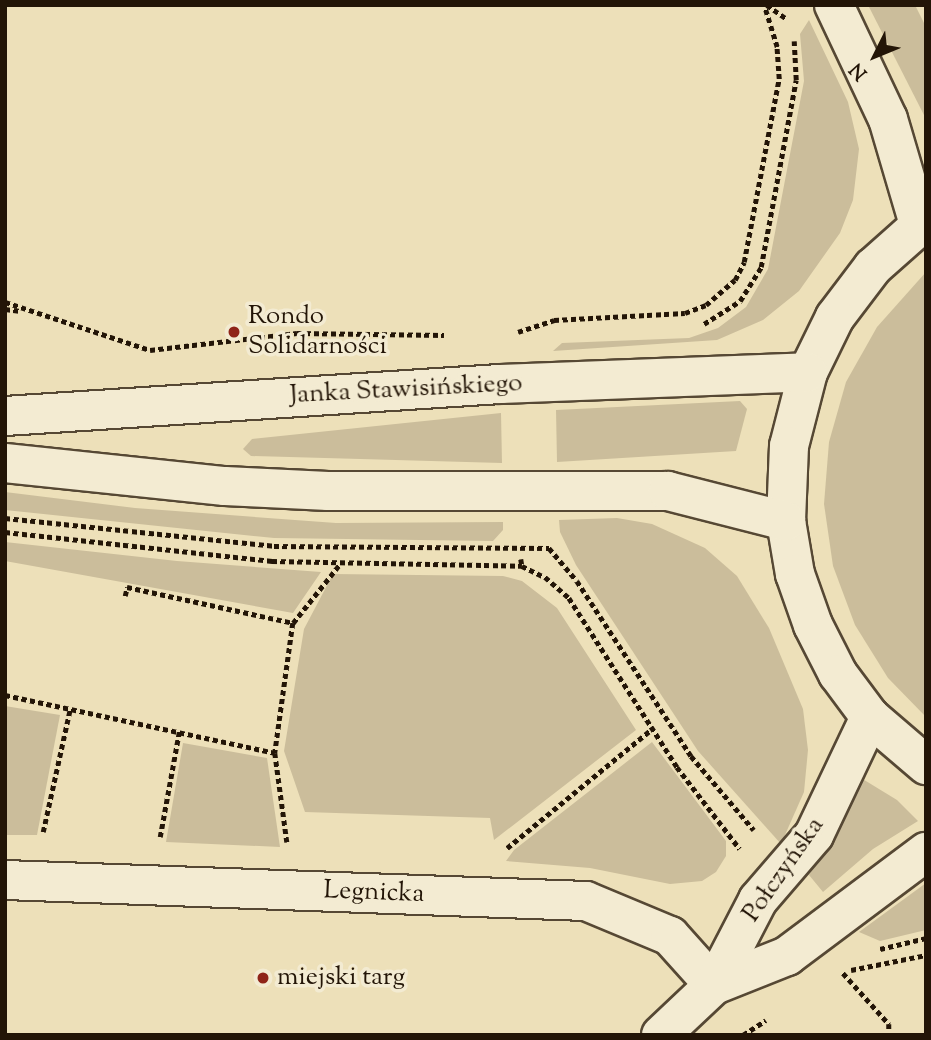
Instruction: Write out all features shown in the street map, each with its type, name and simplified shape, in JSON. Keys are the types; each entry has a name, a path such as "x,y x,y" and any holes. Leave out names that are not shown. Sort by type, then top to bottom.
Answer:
{"street":[{"path":"834,5 888,119 922,222 873,267 843,307 808,372 789,446 786,521 795,574 813,625 838,674 870,717 926,765"},
{"name":"Janka Stawisińskiego","path":"5,416 509,383 808,372"},
{"path":"5,463 225,486 328,491 668,491 786,521"},
{"name":"Połczyńska","path":"661,1035 715,985 758,900 814,835 870,717"},
{"name":"Połczyńska","path":"715,985 788,956 926,852"},
{"name":"Legnicka","path":"5,880 586,901 670,936 715,985"}],"path":[{"path":"765,5 794,22"},
{"path":"508,334 540,321 685,313 714,300 735,280 744,262 779,79 778,47 765,5"},
{"path":"696,327 732,308 761,267 796,80 792,32"},
{"path":"5,302 150,350 297,334 456,335"},
{"path":"5,309 29,312"},
{"path":"5,533 272,561 522,566 545,577 569,598 653,728 742,853"},
{"path":"506,549 549,548 556,554 691,756 758,835"},
{"path":"521,559 522,566"},
{"path":"287,847 275,752 293,623 340,563"},
{"path":"125,596 127,587 293,623"},
{"path":"5,695 275,752"},
{"path":"42,837 70,709"},
{"path":"503,851 653,728"},
{"path":"160,841 179,732"},
{"path":"889,1035 889,1024 842,971 926,955"}],"shaded area":[{"path":"868,5 915,5 926,27 926,119"},
{"path":"809,20 848,102 859,149 853,200 840,233 799,291 763,320 717,340 553,351 562,343 689,338 718,328 746,307 768,269 804,81 800,34"},
{"path":"926,272 926,717 888,678 855,625 833,566 824,504 829,442 846,382 877,327"},
{"path":"740,401 747,409 736,451 557,462 556,410"},
{"path":"501,413 502,463 251,456 243,449 252,439"},
{"path":"5,492 135,508 336,523 503,522 503,530 493,541 274,538 5,510"},
{"path":"617,518 652,524 705,548 737,576 769,628 803,709 808,750 804,792 781,844 698,751 576,565 560,532 559,520"},
{"path":"5,542 177,561 321,572 293,613 5,561"},
{"path":"333,574 503,576 522,581 557,608 636,730 494,840 490,818 305,812 284,751 304,629"},
{"path":"5,706 60,715 37,835 5,835"},
{"path":"652,742 726,841 726,856 716,872 702,881 670,884 590,868 506,861 514,850"},
{"path":"183,743 267,758 280,847 166,842"},
{"path":"861,778 897,800 918,821 873,849 823,892 809,875"},
{"path":"926,883 926,930 880,941 859,932"}],"place":[{"name":"Rondo Solidarności","path":"234,332"},
{"name":"miejski targ","path":"263,978"}]}
